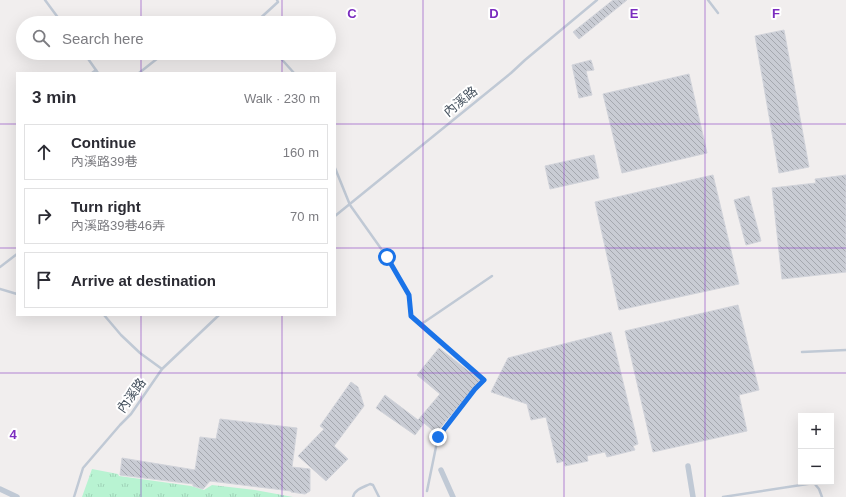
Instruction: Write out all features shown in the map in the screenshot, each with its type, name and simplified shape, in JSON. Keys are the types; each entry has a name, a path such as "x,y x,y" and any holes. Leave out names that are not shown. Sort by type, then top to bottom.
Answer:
{"street":[{"path":"688,466 693,497"},
{"path":"441,470 453,497"},
{"path":"0,489 18,497"}],"lane":[{"path":"45,0 57,16"},
{"path":"263,16 278,2 277,0"},
{"name":"內溪路","path":"336,215 597,0"},
{"path":"708,0 718,13"},
{"path":"89,60 96,70 93,72"},
{"path":"140,72 155,60"},
{"path":"282,60 293,72"},
{"path":"336,170 350,204 387,257 409,295 411,316 484,380 475,389 438,437 427,490"},
{"path":"0,267 16,255"},
{"path":"420,325 492,276"},
{"path":"0,289 16,294"},
{"path":"105,316 121,335 140,353 162,369"},
{"name":"內溪路","path":"74,497 84,468 131,414 162,369 218,316"},
{"path":"802,352 846,350"},
{"path":"722,497 814,483 819,489 822,497"},
{"path":"353,497 358,489 370,484 373,485 379,497"}],"green space":[{"path":"92,469 118,474 119,476 191,486 204,490 212,485 255,490 293,497 82,497"}],"building":[{"path":"613,0 627,0 579,39 573,32"},
{"path":"784,30 809,167 779,173 755,36"},
{"path":"591,60 594,70 586,71 592,95 579,98 572,65"},
{"path":"689,74 707,153 622,173 603,94"},
{"path":"594,155 599,178 550,189 545,166"},
{"path":"713,175 739,284 619,310 595,202"},
{"path":"846,175 846,272 782,279 772,188 816,183 815,179"},
{"path":"749,196 761,241 746,245 734,200"},
{"path":"738,305 759,390 739,395 747,431 653,452 625,331"},
{"path":"611,332 638,444 633,446 635,450 607,457 605,452 587,456 588,461 565,466 564,461 557,463 546,417 531,420 527,404 491,392 508,358"},
{"path":"439,348 480,380 436,433 424,423 415,435 376,408 385,395 418,420 440,394 417,375"},
{"path":"351,382 358,387 364,406 334,446 348,459 326,481 298,456 324,429 320,426"},
{"path":"220,419 297,428 292,467 310,469 310,491 305,494 210,481 203,489 193,486 193,484 120,475 122,458 195,470 200,437 216,439"}],"route":[{"path":"387,257 409,295 411,316 484,380 475,389 438,437"}]}
